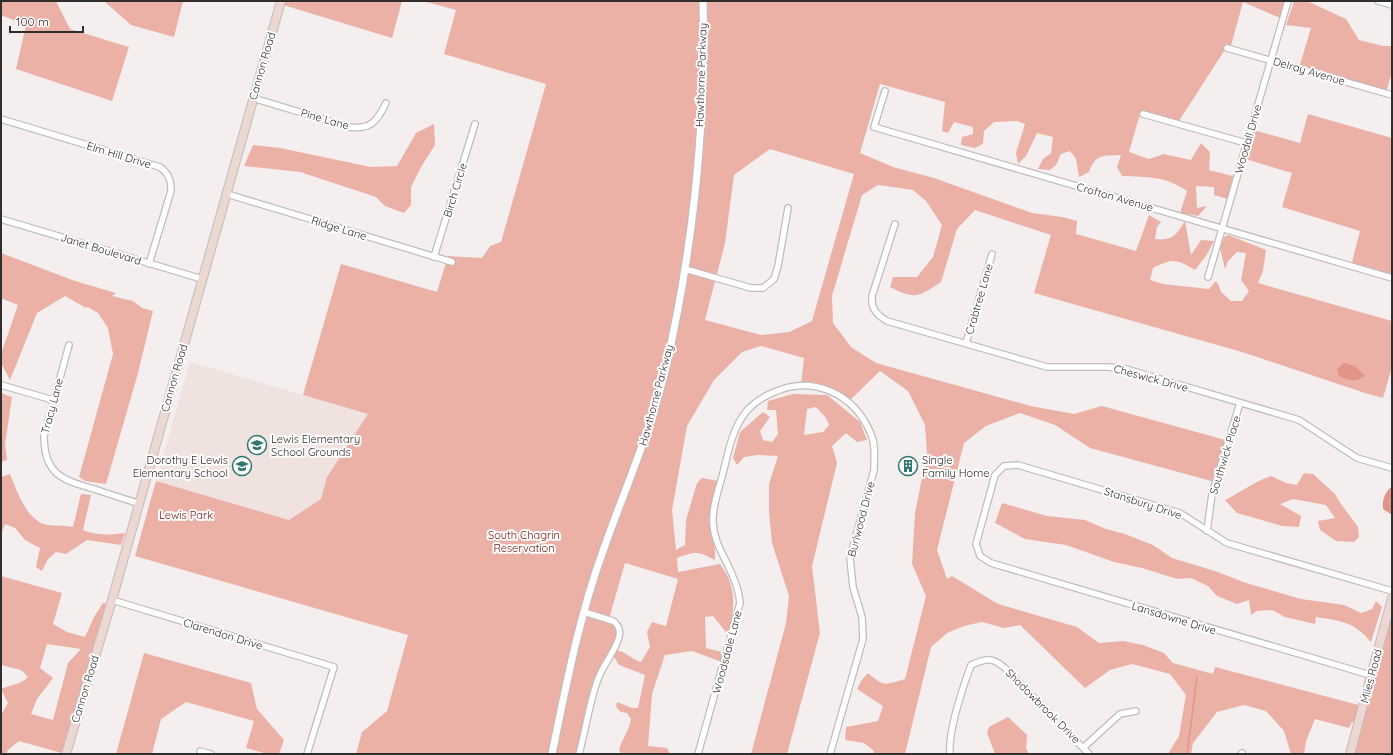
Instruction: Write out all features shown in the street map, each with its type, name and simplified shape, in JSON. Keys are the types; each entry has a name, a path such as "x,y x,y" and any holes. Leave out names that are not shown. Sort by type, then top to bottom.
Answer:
{"main road":[{"name":"Cannon Road","path":"66,754 112,600 138,503 281,1"},
{"name":"Miles Road","path":"1350,754 1370,675 1392,598"}],"street":[{"name":"Hawthorne Parkway","path":"552,754 565,686 584,612 602,552 641,451 665,372 685,269 700,137 703,1"},
{"name":"Woodall Drive","path":"1208,277 1288,1"},
{"path":"1378,1 1392,5"},
{"name":"Delray Avenue","path":"1227,48 1392,95"},
{"name":"Crofton Avenue","path":"886,91 874,127 1392,278"},
{"name":"Pine Lane","path":"253,98 349,127 362,129 372,124 381,114 386,104"},
{"path":"1143,114 1246,143"},
{"name":"Elm Hill Drive","path":"1,119 160,167 167,173 171,182 171,191 149,264"},
{"name":"Birch Circle","path":"434,257 475,124"},
{"name":"Ridge Lane","path":"227,194 452,262"},
{"path":"685,269 751,288 763,288 774,279 778,266 788,208"},
{"name":"Janet Boulevard","path":"1,219 202,279"},
{"name":"Cheswick Drive","path":"895,224 872,296 871,304 876,314 887,321 1047,367 1108,367 1126,370 1240,403 1298,420 1357,458 1392,468"},
{"name":"Crabtree Lane","path":"966,343 992,254"},
{"name":"Tracy Lane","path":"69,345 44,436 44,446 47,459 53,469 66,481 138,503"},
{"path":"1,385 53,400"},
{"name":"Burlwood Drive","path":"762,398 792,386 807,385 840,395 852,405 864,419 872,436 874,470 850,558 853,587 862,617 863,639 830,754"},
{"name":"Woodsdale Lane","path":"698,754 740,603 733,576 718,549 715,538 713,523 714,506 737,426 745,413 762,398"},
{"name":"Southwick Place","path":"1207,531 1212,494 1240,403"},
{"name":"Stansbury Drive","path":"980,556 976,544 995,475 1004,466 1018,465 1180,513 1227,543 1392,591"},
{"name":"Lansdowne Drive","path":"980,556 998,565 1370,675"},
{"name":"Clarendon Drive","path":"112,600 334,667 307,754"},
{"path":"579,754 595,688 605,664 619,638 620,632 616,623 613,621 584,612"},
{"name":"Shadowbrook Drive","path":"950,754 949,743 972,665 984,659 996,661 1084,747 1089,754"},
{"path":"1084,747 1120,714 1136,711"},
{"path":"200,751 211,754"}],"shaded area":[{"name":"Lewis Elementary School Grounds","path":"190,362 368,414 327,477 321,499 289,520 156,481"},
{"path":"1344,363 1355,366 1365,376 1352,380 1339,376 1337,369"},
{"path":"1392,486 1392,515 1383,509 1383,502 1384,496"}],"green space":[{"path":"1,1 56,1 70,29 129,47 112,101 16,69 26,25 1,15"},
{"path":"104,1 183,1 174,37 131,25"},
{"path":"281,1 402,1 392,38 280,4"},
{"path":"423,1 1284,1 1280,18 1243,2 1230,49 1226,48 1177,124 1140,114 1129,152 1149,159 1164,154 1191,160 1201,143 1210,152 1209,170 1233,176 1228,199 1214,195 1214,187 1196,186 1197,208 1207,206 1198,216 1180,213 1187,191 1179,186 1156,178 1122,176 1117,167 1121,155 1105,156 1097,159 1094,161 1089,172 1079,177 1076,159 1070,151 1061,154 1056,165 1050,170 1038,169 1043,159 1051,153 1053,137 1037,133 1026,156 1018,164 1016,153 1025,124 1017,121 994,122 984,131 983,144 975,148 961,145 962,137 973,134 973,127 954,122 948,133 942,131 945,102 880,84 860,153 893,167 934,178 1032,213 1062,217 1077,221 1076,234 1136,251 1149,215 1161,222 1157,227 1155,239 1170,238 1179,230 1185,221 1191,255 1201,240 1214,241 1206,256 1195,270 1174,261 1170,261 1153,268 1150,280 1163,284 1209,289 1216,281 1221,292 1231,301 1242,301 1249,291 1241,280 1246,253 1237,252 1228,261 1225,269 1220,248 1224,237 1228,235 1266,250 1263,271 1258,283 1392,321 1392,367 1383,398 1242,352 1034,293 1051,235 975,210 957,229 941,282 922,294 906,294 890,287 893,277 917,277 933,257 942,225 926,201 913,190 878,185 862,195 832,296 833,323 851,347 876,363 1031,406 1074,414 1102,406 1229,441 1215,482 1090,448 1055,425 1020,413 986,426 964,443 937,550 947,579 952,576 998,604 1077,627 1099,643 1123,641 1143,645 1164,653 1173,663 1213,674 1215,667 1362,706 1392,598 1392,754 1350,754 1358,723 1352,722 1349,728 1315,719 1306,741 1304,754 1291,754 1284,731 1266,711 1244,705 1217,712 1193,743 1191,754 1168,754 1179,736 1186,695 1170,674 1132,664 1110,670 1085,688 1020,625 1004,628 982,622 964,626 947,633 931,647 905,754 873,754 874,751 864,743 845,740 846,727 878,721 883,706 857,689 861,681 868,673 881,683 885,684 905,679 926,596 912,564 915,513 927,453 925,425 908,391 880,371 848,402 840,395 801,385 804,358 761,346 742,352 714,380 687,426 672,510 676,550 685,545 686,520 697,483 702,478 718,481 710,529 715,549 715,560 704,555 692,553 677,558 678,572 720,564 730,581 733,607 729,636 713,616 705,617 706,648 722,652 722,662 692,651 665,655 652,694 648,746 667,748 670,754 621,754 619,750 631,719 627,713 621,712 616,707 617,702 632,708 638,708 645,675 619,665 613,655 616,650 623,652 641,662 650,647 647,632 652,622 666,626 678,579 625,563 609,619 620,632 605,664 579,754 356,754 362,732 387,711 408,635 135,556 156,481 289,520 321,499 327,477 368,414 303,395 341,264 437,292 448,256 482,258 490,246 501,242 546,84 444,54 456,10","holes":["770,149 854,174 812,321 789,332 761,335 705,320 725,243 734,175"]},
{"path":"1294,1 1307,1 1346,19 1359,40 1383,46 1392,46 1392,72 1386,93 1299,68 1311,28 1286,25"},
{"path":"1308,114 1392,138 1392,278 1351,266 1360,231 1282,207 1292,173 1242,158 1250,129 1300,143"},
{"path":"434,124 435,145 421,167 411,187 411,205 404,213 385,206 376,197 300,172 244,166 253,145 280,148 371,167 397,166 416,133"},
{"path":"1,253 75,281 116,293 112,296 133,301 142,308 153,311 138,373 106,484 85,481 79,477 113,354 108,328 98,313 65,296 37,313 10,380 1,363 1,354 18,305 3,299 1,300"},
{"path":"1,393 12,397 5,445 7,460 1,462"},
{"path":"793,394 827,395 860,422 867,440 857,442 846,433 832,446 837,463 812,566 820,633 787,754 751,754 786,623 789,596 772,543 769,512 769,484 778,456 758,455 744,457 737,465 733,458 740,432 763,412 770,417 760,431 763,440 772,442 778,434 776,410 767,410 768,401","holes":["816,407 826,418 829,425 823,432 804,435 807,409"]},
{"path":"1304,473 1313,474 1335,494 1358,527 1359,537 1354,542 1336,541 1320,530 1318,521 1335,518 1326,505 1293,499 1280,504 1301,516 1299,527 1282,526 1237,513 1225,500 1271,476 1286,483 1297,485"},
{"path":"10,474 24,505 29,512 41,523 48,525 73,527 81,494 91,495 83,530 104,534 125,533 121,545 87,540 66,554 56,552 48,559 42,571 36,567 40,548 25,540 15,528 5,524 1,535 1,477"},
{"path":"1002,503 1047,516 1085,520 1106,529 1125,534 1153,545 1172,558 1218,572 1243,582 1301,599 1344,605 1361,613 1372,609 1376,601 1382,607 1371,642 1359,630 1340,621 1316,617 1315,624 1285,617 1272,610 1257,611 1251,615 1249,600 1237,604 1217,596 1208,586 1191,578 1177,579 1142,568 1114,562 1066,545 1025,539 995,523"},
{"path":"1,576 62,593 53,624 67,632 85,637 94,617 103,603 107,604 65,754 19,741 8,750 6,754 1,754 1,715 8,703 1,689 18,683 28,677 21,670 1,665","holes":["47,644 81,649 68,663 53,720 31,714 37,699 53,678 40,668"]},
{"path":"144,653 251,683 257,709 284,740 279,754 268,754 246,748 254,721 186,702 161,719 152,754 116,754"},
{"path":"1008,717 1027,735 1026,748 1029,754 995,754 987,733 989,727"}],"waterway":[{"path":"1187,754 1197,677"}],"place":[{"name":"Lewis Elementary School Grounds","path":"257,445"},
{"name":"Dorothy E Lewis Elementary School","path":"242,466"},
{"name":"Single Family Home","path":"908,466"}],"park label":[{"name":"Lewis Park","path":"186,515"},
{"name":"South Chagrin Reservation","path":"524,541"}]}
